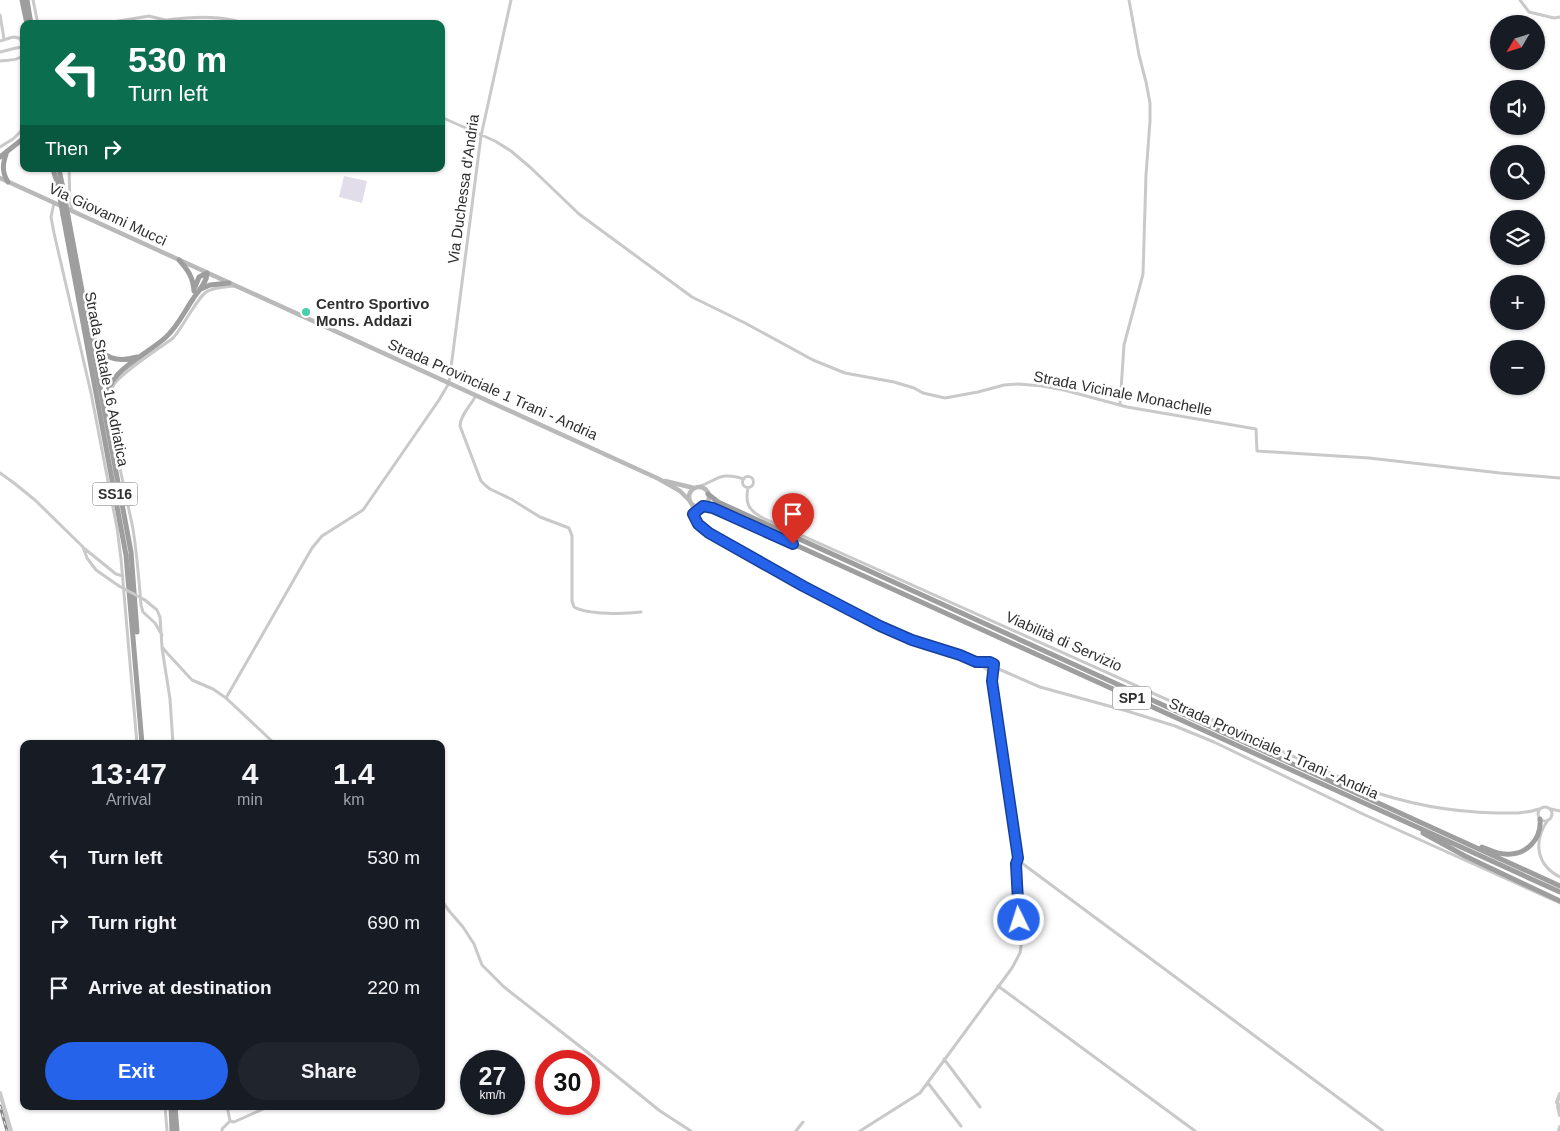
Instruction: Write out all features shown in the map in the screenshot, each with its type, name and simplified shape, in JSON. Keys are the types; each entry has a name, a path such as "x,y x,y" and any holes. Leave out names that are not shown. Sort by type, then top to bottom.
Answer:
{"highway":[{"path":"22,0 26,20"},
{"path":"27,0 31,20"},
{"path":"0,158 20,142"},
{"path":"0,152 9,150"},
{"path":"8,182 3,168 9,150"},
{"name":"Strada Statale 16 Adriatica","path":"55,172 68,214 131,552 143,740"},
{"name":"Strada Statale 16 Adriatica","path":"59,172 60,185"},
{"name":"Strada Statale 16 Adriatica","path":"68,214 126,555 143,740"},
{"path":"179,260 193,279 196,291 210,285 229,283"},
{"name":"SS16","path":"108,425 107,388 115,376 166,337 176,326 192,300 199,277 206,273"},
{"name":"SS16","path":"82,290 96,343 100,350 105,355 126,361 142,356"},
{"name":"Strada Provinciale 1 Trani - Andria","path":"708,494 718,502 1560,886"},
{"name":"Strada Provinciale 1 Trani - Andria","path":"702,506 723,512 1560,892"},
{"path":"1394,816 1465,856 1560,902"},
{"path":"1456,839 1495,852 1521,853 1533,844 1538,834 1540,819"},
{"path":"170,1110 172,1131"},
{"path":"175,1110 177,1131"}],"main road":[{"name":"Via Giovanni Mucci","path":"0,178 54,203 68,214 206,273"},
{"name":"Strada Provinciale 1 Trani - Andria","path":"206,273 659,479 680,492 691,503 702,506"},
{"name":"Strada Provinciale 1 Trani - Andria","path":"659,479 704,489 708,494"},
{"path":"691,503 689,495 696,487"},
{"path":"702,506 708,501 708,494"}],"street":[{"path":"33,0 37,20"},
{"name":"Via Duchessa d'Andria","path":"449,383 481,136 511,0"},
{"path":"1120,405 1124,345 1143,274 1146,175 1150,121 1150,104 1129,0"},
{"path":"1520,0 1529,12 1554,18 1560,17"},
{"path":"0,15 2,40 13,37 20,39"},
{"path":"125,20 149,16 165,20 211,18 224,20"},
{"path":"0,52 16,48 20,49"},
{"path":"0,62 20,58"},
{"name":"Strada Vicinale Monachelle","path":"445,119 495,141 511,151 579,214 692,296 813,360 845,373 894,382 914,388 928,395 945,398 1004,385 1018,384 1064,390 1120,405 1256,429 1257,451 1369,458 1560,478"},
{"path":"0,147 20,132"},
{"path":"68,214 70,202 69,172"},
{"path":"54,203 51,217 54,233 91,393 117,528 123,576 137,740"},
{"path":"162,635 155,623 143,612 141,605 133,531 111,417 110,395 112,387 119,377 179,332 201,295 209,290 235,286"},
{"path":"226,698 312,548 322,536 363,510 449,383"},
{"path":"476,396 461,419 460,426 481,480 490,489 511,499 540,517 569,528 572,536 572,601 574,607 581,610 622,614 641,612"},
{"path":"0,473 35,500 83,547 116,574 123,576"},
{"path":"696,487 724,475 744,479 748,477 752,480 752,485 748,488 743,485 744,479"},
{"name":"Viabilità di Servizio","path":"748,488 746,498 751,510 763,518 1366,789 1404,800 1464,811 1527,813 1539,810"},
{"path":"691,503 693,514 698,524 709,533 803,586 880,626 912,640 960,655 976,662 987,670"},
{"path":"693,514 702,506"},
{"path":"83,547 86,558 96,570 118,586 145,600 157,610 160,617 162,647 170,699 173,740"},
{"path":"162,647 192,680 213,689 226,698 270,740"},
{"path":"976,662 992,662 994,668 992,681"},
{"path":"988,662 986,664 992,681 1018,858 1022,864 1383,1131"},
{"path":"987,670 994,668 1040,687 1175,726 1214,742 1380,822 1560,902"},
{"path":"1548,820 1540,819 1539,810 1545,806 1560,812"},
{"path":"1551,809 1552,816"},
{"path":"1560,812 1552,816 1544,826 1539,852 1540,860 1545,867 1560,877"},
{"path":"860,1131 920,1093 1012,968 1020,953 1021,946 1016,864 1018,858"},
{"path":"445,905 463,927 474,944 482,965 492,976 660,1111 690,1131"},
{"path":"998,986 1195,1131"},
{"path":"944,1059 980,1107"},
{"path":"928,1083 961,1126"},
{"path":"0,1093 11,1131"},
{"path":"1560,1094 1557,1099 1560,1115"},
{"path":"165,1110 167,1131"},
{"path":"222,1131 230,1121 229,1110"},
{"path":"230,1121 234,1122 261,1110"},
{"path":"796,1131 803,1122"},
{"path":"1559,1131 1560,1127"}],"shaded area":[{"path":"344,176 367,181 362,203 339,197"}],"railway":[{"path":"0,1106 7,1131"}],"place":[{"name":"Centro Sportivo Mons. Addazi","path":"306,312"}],"route":[{"path":"793,544 713,508 703,506 693,514 698,524 709,533 803,586 880,626 912,640 976,662 991,662 994,664 992,681 1018,858 1016,864 1019,920"}]}
